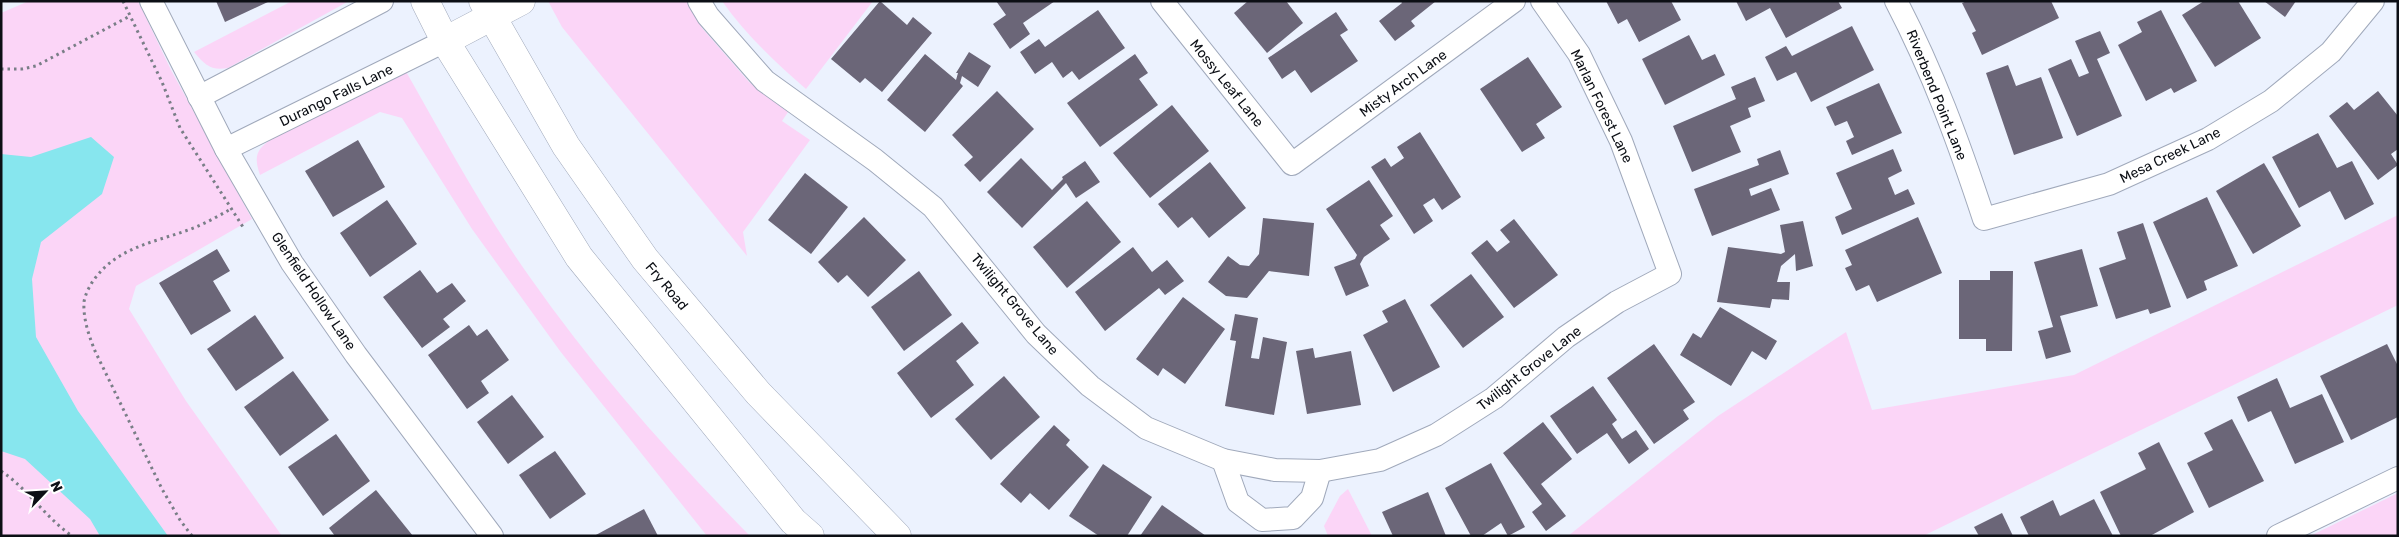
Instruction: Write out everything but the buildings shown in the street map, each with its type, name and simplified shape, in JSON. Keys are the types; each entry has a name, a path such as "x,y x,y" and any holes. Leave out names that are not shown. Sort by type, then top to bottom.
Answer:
{"main road":[{"path":"425,1 445,40 578,257 793,521 810,536"},
{"path":"445,40 487,9 520,1"},
{"name":"Fry Road","path":"487,9 566,146 645,259 758,394 897,536"}],"street":[{"name":"Glenfield Hollow Lane","path":"151,1 226,149 292,263 362,363 492,536"},
{"path":"199,97 382,1"},
{"name":"Twilight Grove Lane","path":"699,1 708,16 765,81 876,160 932,207 1036,334 1090,386 1146,428 1223,460 1275,470 1320,471 1380,460 1436,434 1494,398 1566,338 1617,302 1670,274"},
{"name":"Mossy Leaf Lane","path":"1162,1 1292,164"},
{"name":"Misty Arch Lane","path":"1292,164 1514,1"},
{"name":"Marlan Forest Lane","path":"1542,1 1579,54 1622,141 1670,274"},
{"name":"Riverbend Point Lane","path":"1896,1 1918,44 1953,125 1984,219"},
{"name":"Mesa Creek Lane","path":"1984,219 2110,184 2208,139 2270,101 2331,52 2373,1"},
{"name":"Durango Falls Lane","path":"226,149 445,40"},
{"path":"1223,460 1238,502 1262,520 1293,518 1312,498 1320,471"},
{"path":"2278,536 2398,478"}],"path":[{"path":"1,69 22,69 36,66 130,16"},
{"path":"192,536 180,520 162,489 95,351 89,336 84,301 89,287 102,270 116,258 135,247 196,227 230,209"},
{"path":"1,470 14,479 61,528 72,536"}],"shaded area":[{"path":"29,1 138,1 171,70 252,219 136,286 129,309 186,401 282,536 1,536 1,13"},
{"path":"292,1 349,1 228,68 213,68 194,52"},
{"path":"548,1 687,1 702,28 749,82 788,112 782,121 810,140 743,232 747,256 562,27"},
{"path":"722,1 873,1 806,89 761,48"},
{"path":"404,68 495,226 554,311 634,411 750,536 707,536 560,351 472,229 402,118 380,112 260,175 257,157 260,149 268,141"},
{"path":"2398,215 2398,305 1923,536 1568,536 1718,416 1846,332 1872,410 2074,375"},
{"path":"1348,489 1372,536 1328,536 1324,526 1340,496"},
{"path":"2398,493 2398,536 2310,536"}],"water":[{"path":"91,137 114,157 102,194 41,242 32,279 36,337 78,411 168,536 100,536 90,519 25,459 1,451 1,154 31,157"}]}
